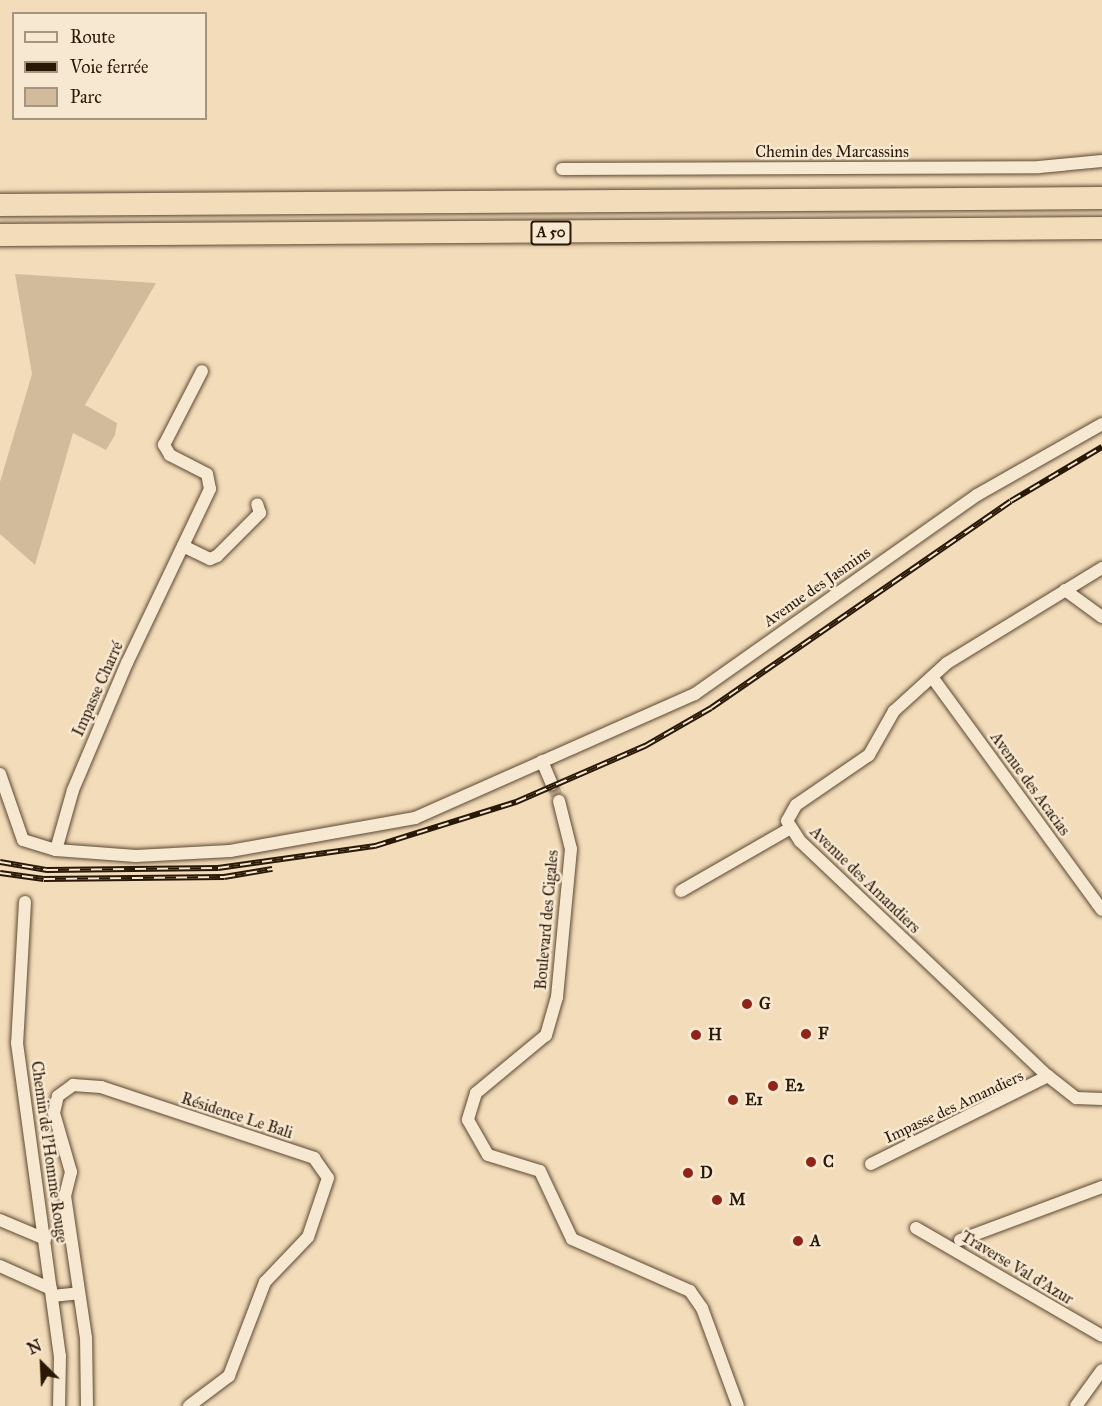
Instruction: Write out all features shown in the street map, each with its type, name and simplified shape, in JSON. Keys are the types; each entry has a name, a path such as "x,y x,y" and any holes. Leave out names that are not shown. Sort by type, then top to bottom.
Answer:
{"highway":[{"name":"A 50","path":"0,205 1102,198"},
{"name":"A 50","path":"0,235 1102,228"}],"street":[{"name":"Chemin des Marcassins","path":"562,169 1039,167 1102,161"},
{"name":"Impasse Charré","path":"56,850 82,769 211,482 164,445 202,371"},
{"name":"Avenue des Jasmins","path":"542,761 694,694 977,495 1102,424"},
{"path":"183,546 210,559 217,556 260,513 257,504"},
{"name":"Avenue des Amandiers","path":"1102,568 932,677 894,711 869,755 789,810 789,829 1048,1076 1076,1098 1102,1099"},
{"path":"1065,590 1102,617"},
{"name":"Avenue des Acacias","path":"932,677 1102,910"},
{"path":"0,774 23,840 56,850 136,856 230,851 370,830 415,818 542,761 552,784"},
{"name":"Boulevard des Cigales","path":"559,801 571,849 557,997 546,1035 476,1093 468,1120 488,1155 540,1171 573,1239 690,1291 702,1308 738,1406"},
{"path":"681,891 789,829"},
{"name":"Chemin de l'Homme Rouge","path":"25,902 17,1043 45,1239 59,1406"},
{"name":"Impasse des Amandiers","path":"871,1164 1048,1076"},
{"name":"Résidence Le Bali","path":"87,1406 87,1338 65,1196 71,1172 54,1113 66,1087 101,1087 314,1158 328,1178 327,1189 308,1237 265,1282 229,1376 189,1406"},
{"path":"960,1240 1102,1186"},
{"path":"0,1220 45,1239"},
{"name":"Traverse Val d'Azur","path":"916,1227 1026,1297 1102,1336"},
{"path":"0,1266 51,1293 79,1293"},
{"path":"1076,1406 1102,1370"}],"green space":[{"path":"15,274 156,283 85,405 117,423 115,435 106,450 73,433 35,565 0,534 0,482 32,374"}],"tunnel":[{"path":"552,784 559,801"}],"railway":[{"path":"0,862 47,870 218,868 375,846 516,802 645,746 711,708 1011,501 1102,447"},
{"path":"0,873 44,879 224,877 272,869"}],"place":[{"name":"G","path":"747,1004"},
{"name":"F","path":"806,1034"},
{"name":"H","path":"696,1035"},
{"name":"E2","path":"773,1086"},
{"name":"E1","path":"733,1100"},
{"name":"C","path":"811,1162"},
{"name":"D","path":"688,1173"},
{"name":"M","path":"717,1200"},
{"name":"A","path":"798,1241"}]}
